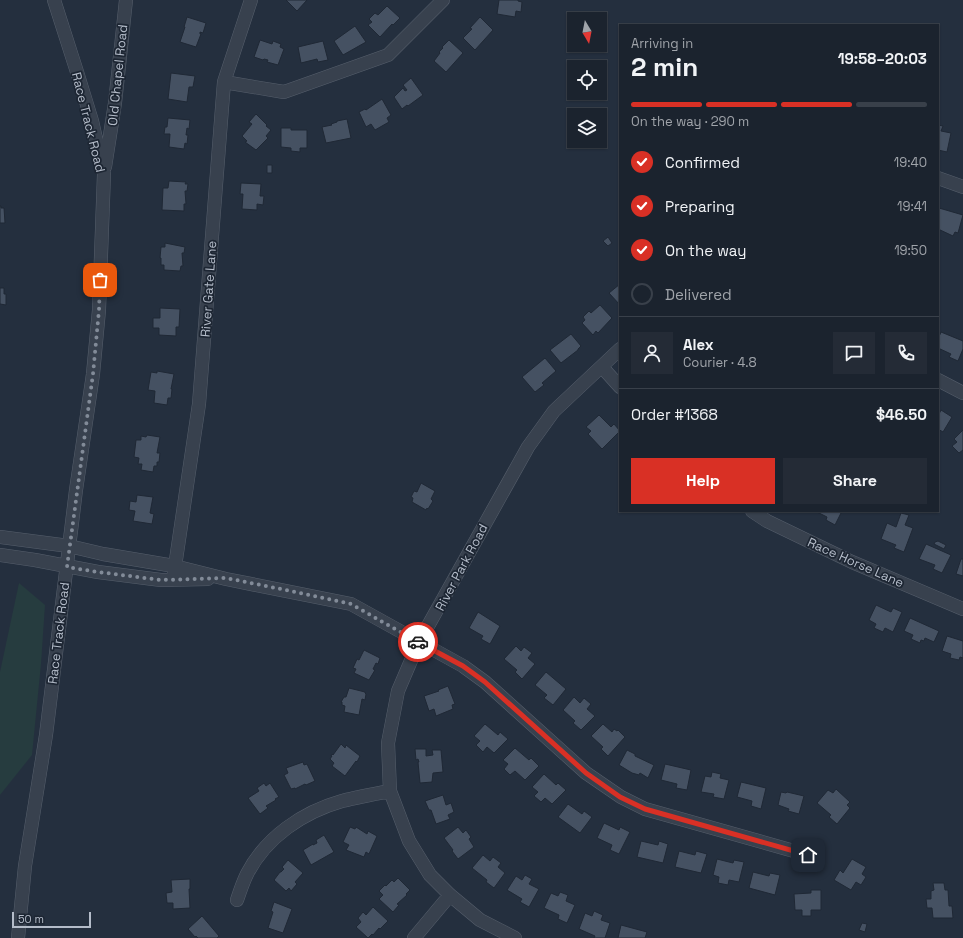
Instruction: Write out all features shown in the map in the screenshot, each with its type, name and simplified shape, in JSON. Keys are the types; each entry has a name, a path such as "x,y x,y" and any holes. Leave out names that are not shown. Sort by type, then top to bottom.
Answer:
{"street":[{"name":"Old Chapel Road","path":"104,174 112,122 126,0"},
{"name":"River Gate Lane","path":"173,580 199,404 224,82 251,0"},
{"path":"224,82 284,92 388,55 443,0"},
{"name":"Race Track Road","path":"18,938 25,866 46,735 69,546 93,374 99,310 104,174 92,121 56,1"},
{"path":"939,178 963,188"},
{"name":"River Park Road","path":"515,938 480,920 450,895 430,875 409,841 390,791 388,743 398,691 419,642 528,447 554,411 619,350"},
{"path":"602,367 619,386"},
{"path":"939,381 963,393"},
{"name":"Race Horse Lane","path":"754,512 767,521 852,562 963,609"},
{"path":"0,537 69,546 103,554 174,566 351,604 463,666 485,682 586,773 620,797 645,809 808,855"},
{"path":"0,555 35,560 67,567 161,580 226,578"},
{"path":"237,900 247,874 262,852 280,833 308,814 342,801 390,791"},
{"path":"414,938 450,895"}],"green space":[{"path":"19,583 45,605 41,664 32,755 0,795 0,672"}],"building":[{"path":"286,0 307,0 297,11"},
{"path":"499,0 518,0 522,2 521,12 516,11 515,17 497,14"},
{"path":"387,6 400,18 380,37 368,25 372,22 369,19 375,13 378,15"},
{"path":"187,17 206,23 203,33 200,32 201,34 196,47 180,42"},
{"path":"480,17 493,30 475,50 463,38 472,29 470,28"},
{"path":"355,26 366,42 343,55 334,41"},
{"path":"260,40 272,44 273,41 281,44 280,47 284,49 278,65 267,62 268,60 254,57"},
{"path":"449,40 463,53 446,72 434,61 443,48 442,47"},
{"path":"323,41 328,60 318,62 317,59 301,63 298,47"},
{"path":"171,73 195,76 193,87 189,87 187,102 168,99"},
{"path":"411,78 423,95 402,109 394,97 403,88 405,91 407,90 403,85"},
{"path":"382,99 391,115 387,118 389,122 375,130 371,124 366,127 359,112 365,109 366,110"},
{"path":"256,114 271,130 266,136 268,138 256,150 245,142 247,141 242,136 252,124 249,122"},
{"path":"168,118 190,120 189,129 187,128 186,135 188,135 187,144 185,143 184,149 169,147 170,134 164,134 165,127 167,127"},
{"path":"347,119 351,138 326,143 322,127"},
{"path":"939,125 943,126 941,131 951,133 947,152 939,150"},
{"path":"281,128 291,128 291,130 307,130 307,148 300,148 300,152 291,151 291,148 281,147"},
{"path":"267,165 272,165 272,173 267,173"},
{"path":"169,181 186,182 185,184 188,184 187,191 185,191 186,204 184,204 184,211 162,210 163,188 168,188"},
{"path":"241,183 261,184 260,196 264,196 263,205 257,204 257,210 242,209 243,194 240,194"},
{"path":"0,206 1,208 4,208 5,223 0,223"},
{"path":"939,208 963,215 958,233 955,232 953,236 939,229"},
{"path":"608,237 612,243 608,246 603,241"},
{"path":"165,243 185,247 184,253 182,253 183,266 181,266 180,271 164,270 164,265 161,265 161,247 165,247"},
{"path":"619,285 619,304 609,293"},
{"path":"0,288 4,288 4,294 6,294 6,305 0,304"},
{"path":"600,305 612,318 598,333 596,331 593,335 582,323 585,320 583,317 589,311 591,313"},
{"path":"160,308 180,309 179,327 176,327 176,336 159,335 159,328 153,328 153,318 160,318"},
{"path":"941,332 963,341 963,349 958,361 949,357 951,354 939,348 939,337"},
{"path":"571,334 581,346 561,363 550,350"},
{"path":"545,358 556,371 542,383 544,385 535,392 522,377"},
{"path":"157,371 174,374 171,398 168,398 167,405 154,403 155,391 148,390 151,372 157,373"},
{"path":"941,410 952,417 943,432 939,430 939,414"},
{"path":"599,415 611,427 614,424 619,432 602,449 588,434 591,431 586,427"},
{"path":"963,430 963,450 959,453 952,446 957,442 954,439"},
{"path":"147,435 160,437 157,453 160,453 159,462 157,462 157,466 154,466 153,472 141,470 142,464 138,464 139,458 134,457 136,440 141,440 141,436 146,437"},
{"path":"421,483 435,491 431,499 433,501 426,510 412,502 413,498 411,497 414,491 417,492"},
{"path":"137,495 153,497 150,513 154,514 152,524 133,521 135,511 129,510 130,501 136,502"},
{"path":"817,512 842,512 835,525 826,520 827,517"},
{"path":"901,513 909,515 905,525 913,528 904,552 894,548 896,545 881,539 887,523 896,527"},
{"path":"938,541 946,545 944,549 934,544"},
{"path":"926,544 951,555 942,573 933,569 935,565 919,559"},
{"path":"961,559 963,559 963,576 956,574"},
{"path":"876,605 891,612 893,608 902,612 893,632 885,628 883,632 874,628 876,624 869,620"},
{"path":"478,612 500,626 490,644 481,639 483,636 469,628"},
{"path":"910,618 939,631 934,642 925,638 924,641 921,640 920,643 911,639 913,635 904,631"},
{"path":"947,636 963,641 963,658 960,657 959,660 950,658 951,654 942,651"},
{"path":"516,646 521,651 524,647 532,653 528,658 535,664 522,679 515,672 517,670 504,659"},
{"path":"364,650 380,658 378,664 376,663 373,669 375,670 369,680 354,673 356,669 353,668 357,659 359,660"},
{"path":"546,672 566,689 553,705 544,698 547,695 535,685"},
{"path":"448,686 455,704 452,705 453,709 436,716 434,709 429,711 424,696"},
{"path":"349,688 365,692 366,694 365,700 362,699 359,715 344,712 345,706 342,705 341,702 344,697 346,697"},
{"path":"574,697 580,703 584,698 591,704 587,709 595,716 581,730 573,723 575,721 563,710"},
{"path":"485,724 498,735 500,732 508,739 494,753 487,747 483,752 476,745 480,741 474,736"},
{"path":"603,724 612,732 614,729 617,731 618,730 625,737 608,756 601,749 603,747 591,736"},
{"path":"341,744 345,748 346,745 360,756 345,776 332,766 334,763 330,759 332,754 333,755"},
{"path":"515,748 529,760 531,758 539,766 525,780 515,771 510,775 504,769 508,764 503,760"},
{"path":"415,749 426,749 426,756 433,755 432,750 441,750 443,772 433,773 432,782 420,783 419,762 418,759 416,760"},
{"path":"627,750 635,754 635,756 654,765 648,778 640,773 639,775 632,773 619,765"},
{"path":"303,762 304,765 307,764 315,781 295,789 291,789 284,775 288,773 286,768"},
{"path":"665,764 691,770 687,790 676,788 677,784 661,780"},
{"path":"712,772 721,774 720,778 729,780 724,799 713,797 714,794 701,792 705,776 711,777"},
{"path":"544,774 556,785 558,783 566,790 552,804 545,798 541,802 534,796 538,792 532,787"},
{"path":"741,782 766,788 761,809 751,806 752,801 737,797"},
{"path":"264,783 266,786 270,783 279,797 266,806 268,808 260,814 248,798 259,791 257,788"},
{"path":"836,789 850,802 847,805 850,808 837,824 829,817 831,815 817,803 828,790 833,793"},
{"path":"781,792 804,796 799,814 788,811 789,809 778,805"},
{"path":"443,795 446,805 451,803 454,812 448,815 450,819 436,824 431,810 429,810 425,801"},
{"path":"568,804 582,814 584,811 592,817 580,833 558,817"},
{"path":"604,823 619,830 620,827 630,832 619,854 610,850 612,845 597,838"},
{"path":"350,827 355,829 356,827 367,834 368,831 377,836 369,854 366,852 364,857 346,850 349,845 343,842"},
{"path":"458,827 463,833 466,830 471,837 469,839 474,847 458,859 444,838"},
{"path":"324,835 334,852 311,865 303,850 317,843 316,840"},
{"path":"641,841 658,845 659,841 668,844 663,863 637,857"},
{"path":"679,851 695,855 696,851 707,854 701,873 675,867"},
{"path":"483,855 490,861 493,857 501,863 498,867 505,873 494,888 486,882 487,880 472,868"},
{"path":"717,859 733,863 734,860 744,862 739,882 729,880 728,885 718,883 719,877 713,875"},
{"path":"852,859 866,867 862,874 866,877 861,885 856,882 851,890 834,880 840,870 843,873"},
{"path":"288,860 303,873 295,882 297,884 291,891 289,888 286,891 274,880 284,869 282,867"},
{"path":"753,872 769,876 770,873 780,875 775,895 749,888"},
{"path":"525,875 532,879 529,884 539,889 529,907 520,902 522,899 507,890 516,876 522,880"},
{"path":"398,878 410,890 406,894 407,895 397,904 399,905 393,912 379,899 383,895 379,891 392,880 394,882"},
{"path":"190,879 190,908 173,909 173,903 167,903 166,893 172,892 171,880"},
{"path":"933,883 944,883 945,890 948,890 949,906 952,906 953,918 933,918 932,908 927,908 926,899 931,899 931,891 934,890"},
{"path":"811,890 821,890 821,910 811,910 811,916 802,916 802,910 795,910 794,894 811,893"},
{"path":"560,892 568,895 566,901 575,905 567,923 558,919 559,915 544,908 551,893 558,896"},
{"path":"274,902 292,909 283,933 268,928 273,912 271,911"},
{"path":"373,907 388,921 368,938 356,927 361,922 358,918 363,912 366,915"},
{"path":"594,911 603,915 601,920 610,923 605,938 594,938 595,936 579,929 585,913 592,916"},
{"path":"202,916 219,936 217,938 198,938 196,936 195,937 188,929"},
{"path":"862,923 867,924 865,932 859,930"},
{"path":"621,925 647,932 645,938 618,938"}],"way so far":[{"path":"100,280 99,310 93,374 76,490 67,567 161,580 226,578 281,589 351,604 418,642"}],"route":[{"path":"418,642 463,666 485,682 586,773 620,797 645,809 808,855"}]}
